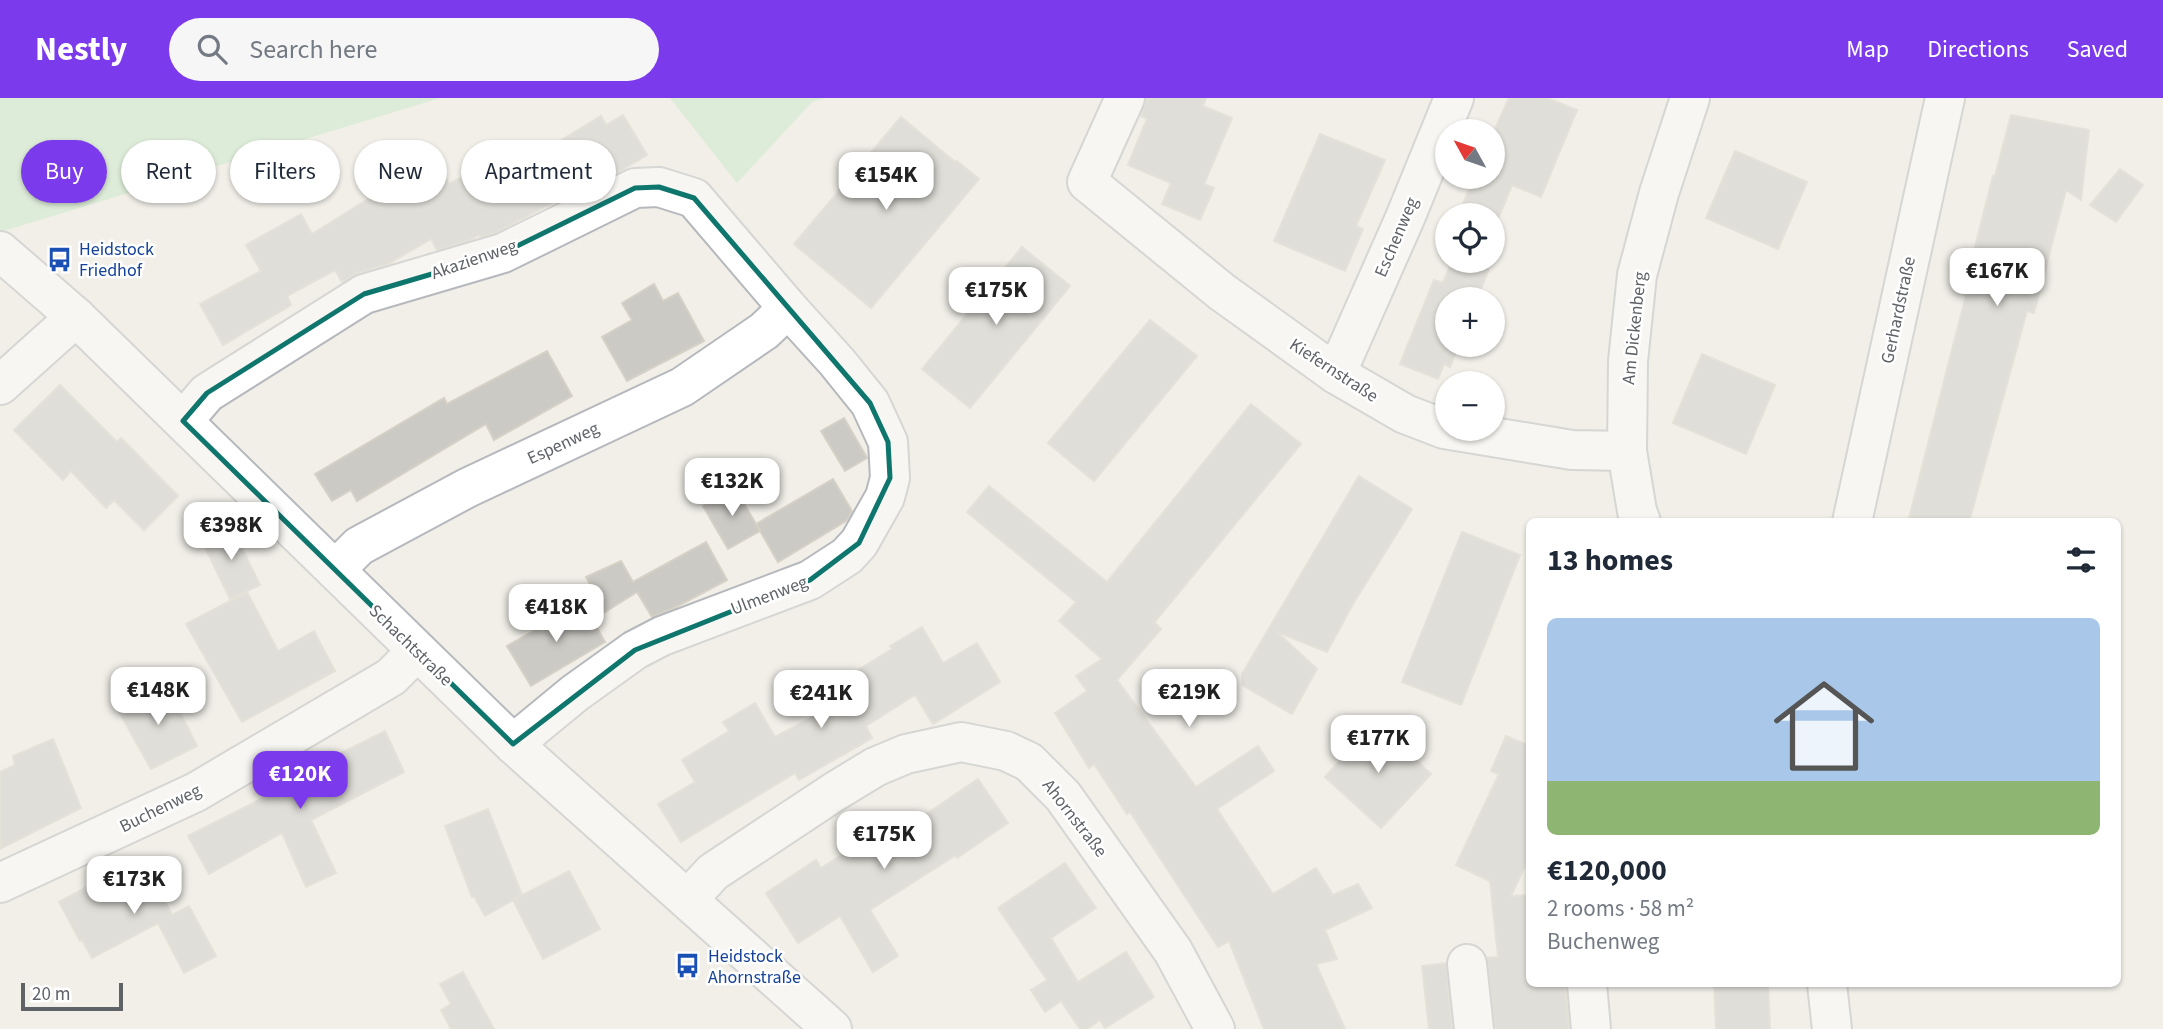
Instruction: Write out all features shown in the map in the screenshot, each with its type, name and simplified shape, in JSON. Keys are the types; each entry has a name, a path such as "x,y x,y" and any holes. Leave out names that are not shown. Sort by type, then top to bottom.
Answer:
{"street":[{"name":"Kiefernstraße","path":"1125,98 1087,182 1222,292 1336,374 1405,414 1444,429 1572,450 1627,452"},
{"name":"Eschenweg","path":"1336,374 1405,218 1454,98"},
{"name":"Am Dickenberg","path":"1640,518 1627,452 1628,361 1637,275 1659,192 1690,98"},
{"name":"Gerhardstraße","path":"1853,518 1945,98"},
{"name":"Akazienweg","path":"183,422 207,393 364,294 503,253 635,188 659,187 694,198 788,308"},
{"name":"Schachtstraße","path":"4,259 76,317 513,744 688,899 813,1023"},
{"name":"Espenweg","path":"335,570 359,546 467,488 682,387 764,331 788,308"},
{"name":"Ulmenweg","path":"513,744 575,693 635,650 662,636 810,580 847,556 859,543 885,497 890,478 888,442 870,403 788,308"},
{"path":"6,374 76,317"},
{"name":"Buchenweg","path":"0,883 196,792 391,677 417,650"},
{"name":"Ahornstraße","path":"688,899 713,872 875,767 906,754 961,742 1006,751 1029,762 1063,796 1173,951 1215,1029"},
{"path":"1467,964 1474,1029"},
{"path":"1587,987 1591,1029"},
{"path":"1827,987 1832,1029"}],"highlighted area":[{"path":"659,187 694,198 870,403 888,442 890,478 859,543 810,580 635,650 513,744 183,421 207,393 364,294 503,253 635,188"}],"green space":[{"path":"0,98 440,98 302,140 230,140 230,162 216,166 216,140 121,140 121,195 107,199 107,140 21,140 21,203 95,203 0,232"},
{"path":"670,98 825,98 812,102 737,183"}],"building":[{"path":"1147,98 1206,98 1203,106 1232,118 1204,184 1214,188 1200,220 1162,204 1171,183 1128,165 1147,119 1141,116"},
{"path":"1509,98 1547,98 1577,110 1541,197 1512,185 1505,203 1463,203 1469,189 1505,189 1505,119 1499,119"},
{"path":"623,115 647,155 616,173 616,140 562,140 601,116 606,125"},
{"path":"2011,115 2089,130 2081,200 2066,190 2034,313 2027,311 1970,518 1909,518 1966,295 1963,294"},
{"path":"901,117 979,179 871,308 794,244"},
{"path":"1320,134 1385,160 1356,226 1363,229 1345,271 1274,241"},
{"path":"1735,151 1807,182 1778,249 1706,218"},
{"path":"2120,169 2143,185 2116,222 2090,205"},
{"path":"461,178 461,203 552,203 495,233 480,237 479,235 437,250 431,239 390,263 357,273 342,282 335,270 287,296 291,305 223,345 200,304 261,271 246,245 301,214 312,234 362,203 447,203 447,181 449,184"},
{"path":"1022,247 1070,286 970,408 922,369"},
{"path":"1447,273 1487,273 1482,287 1435,287 1435,357 1454,357 1450,367 1444,364 1441,371 1435,371 1435,378 1400,364 1434,280 1443,283"},
{"path":"654,284 663,301 678,293 704,341 627,381 602,337 632,320 622,303"},
{"path":"1150,320 1197,356 1094,481 1048,443"},
{"path":"547,351 572,396 494,440 486,424 357,501 351,490 332,501 315,474 444,398 447,404"},
{"path":"1702,354 1775,385 1746,454 1673,423"},
{"path":"60,385 117,442 121,438 178,496 144,530 114,500 106,508 71,471 63,480 14,430"},
{"path":"1251,404 1301,444 1153,624 1161,629 1117,680 1196,787 1258,746 1274,771 1217,809 1273,894 1316,868 1333,895 1358,884 1372,908 1325,930 1337,959 1316,964 1345,1029 1264,1029 1229,941 1218,947 1130,812 1127,814 1094,764 1089,768 1055,713 1087,691 1076,676 1102,659 1059,621 1076,602 967,512 989,486 1107,582"},
{"path":"844,418 867,458 845,471 821,431"},
{"path":"1359,476 1412,509 1353,604 1327,652 1277,632 1317,669 1292,714 1242,685 1242,674"},
{"path":"833,479 852,511 846,521 778,562 756,524"},
{"path":"735,488 760,531 728,549 703,506"},
{"path":"231,525 260,585 230,599 201,539"},
{"path":"1462,532 1520,555 1461,705 1402,682"},
{"path":"706,542 727,580 652,617 637,592 605,612 586,577 621,561 633,582"},
{"path":"247,592 278,651 314,631 335,671 242,722 186,624"},
{"path":"583,603 605,642 531,686 507,646"},
{"path":"922,627 943,663 977,643 1000,682 933,724 915,695 866,726 872,738 799,780 795,773 681,842 658,804 695,782 682,760 729,731 723,722 755,703 775,737 864,690 853,673"},
{"path":"167,686 197,746 151,769 118,710"},
{"path":"1375,722 1431,774 1381,828 1325,777"},
{"path":"385,731 404,772 311,820 336,873 306,887 282,833 209,874 188,836 311,774 309,769"},
{"path":"1506,736 1526,744 1526,864 1511,896 1526,895 1526,987 1565,987 1569,1029 1495,1029 1487,958 1498,957 1490,881 1456,865 1499,774 1491,771"},
{"path":"53,739 81,808 0,849 0,772 15,765 13,756"},
{"path":"978,779 1008,823 957,858 956,855 870,910 898,956 873,972 840,916 798,943 766,893 816,860 821,868 895,821 901,831"},
{"path":"488,809 522,895 485,916 474,896 472,897 445,826"},
{"path":"142,857 172,915 189,906 216,956 184,973 158,923 92,958 59,902"},
{"path":"1065,863 1096,908 1051,938 1078,982 1126,952 1154,997 1105,1028 1100,1020 1087,1029 1080,1029 1061,1001 1045,1012 1031,990 1047,980 998,908"},
{"path":"569,871 600,929 543,959 513,900"},
{"path":"1446,963 1452,1029 1429,1029 1422,966"},
{"path":"463,972 494,1029 451,1029 441,1010 451,1004 440,984"},
{"path":"1714,987 1768,987 1770,1029 1716,1029"}],"place":[{"name":"Heidstock Friedhof","path":"59,259"},
{"name":"Heidstock Ahornstraße","path":"688,966"}]}
